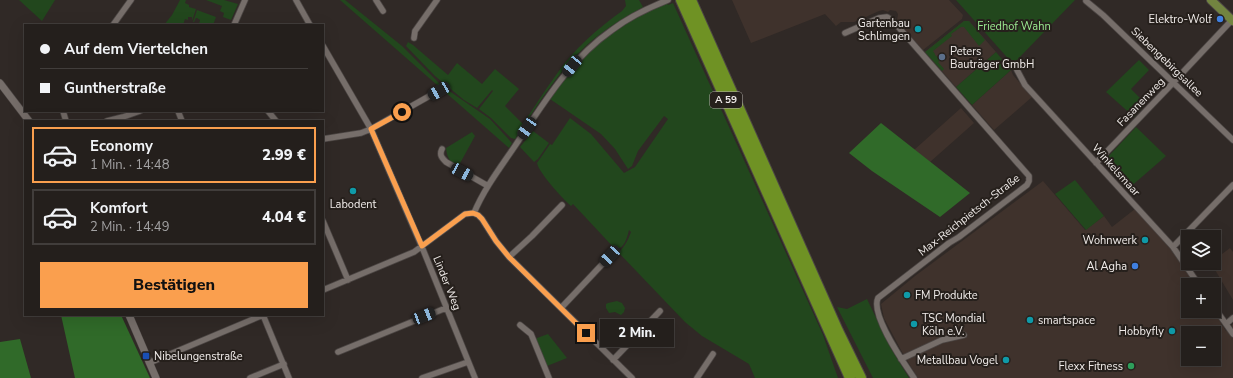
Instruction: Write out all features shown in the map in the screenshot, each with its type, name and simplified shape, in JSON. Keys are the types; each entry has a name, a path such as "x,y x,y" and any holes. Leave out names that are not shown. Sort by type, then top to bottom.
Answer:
{"highway":[{"name":"A 59","path":"681,0 850,378"},
{"name":"A 59","path":"691,0 838,331 861,378"},
{"path":"823,319 843,378"},
{"path":"838,331 868,378"}],"main road":[{"path":"1212,0 1233,20"}],"street":[{"path":"115,24 131,0"},
{"path":"234,24 244,0"},
{"path":"296,0 309,24"},
{"path":"376,0 383,11"},
{"path":"414,38 415,31 437,0"},
{"path":"474,213 488,186 559,83 580,58 610,31 623,22 646,9 668,0"},
{"name":"Siebengebirgsallee","path":"1086,1 1103,15 1233,140"},
{"name":"Max-Reichpietsch-Straße","path":"845,33 879,18 887,17 893,21 1029,176 1027,185 878,298 876,302 880,320 901,359 914,378"},
{"name":"Fasanenweg","path":"1096,163 1233,20"},
{"name":"Linder Weg","path":"324,48 371,129 422,246 475,378"},
{"name":"Winkelsmaar","path":"1017,70 1025,85 1096,163 1110,176 1173,247 1194,278"},
{"path":"0,83 28,120"},
{"path":"324,139 361,133 371,129 440,90"},
{"path":"111,120 137,112"},
{"path":"269,112 275,120"},
{"path":"442,149 440,154 446,162 488,186"},
{"path":"1173,247 1233,185"},
{"path":"509,257 562,205"},
{"path":"324,290 414,252 465,214 474,213 482,219 496,241 509,257 632,378"},
{"path":"324,223 348,280"},
{"path":"561,308 610,256"},
{"path":"338,352 446,308"},
{"path":"613,360 660,311"},
{"path":"129,316 156,378"},
{"path":"149,362 261,316"},
{"path":"263,316 289,378"},
{"path":"1221,317 1233,334"},
{"path":"1226,324 1233,318"},
{"path":"520,325 531,334 549,378"},
{"path":"901,359 942,340 964,335"},
{"path":"697,378 713,354"},
{"path":"422,378 468,362"},
{"path":"250,378 284,364"}],"shaded area":[{"path":"732,0 949,0 963,15 962,19 923,50 897,21 898,14 896,11 890,10 888,12 883,10 879,11 854,22 841,22 836,26 825,14 751,43"},
{"path":"964,21 969,21 996,52 956,87 925,52"},
{"path":"1011,70 1013,75 1032,97 994,130 972,105"},
{"path":"961,108 974,123 930,162 914,150"},
{"path":"1043,181 1085,230 1104,216 1112,227 1135,209 1175,254 1181,263 1181,270 1185,270 1190,278 1181,278 1181,318 1218,318 1226,331 1233,324 1233,378 918,378 884,318 881,304 915,276"},
{"path":"1230,248 1233,252 1233,300 1215,270 1221,270 1221,255"}],"green space":[{"path":"19,0 55,0 42,21"},
{"path":"180,0 186,0 185,3 189,5 189,7 196,9 192,21 192,17 188,17 188,20 185,19 183,24 165,24 172,15"},
{"path":"206,0 224,0 238,4 231,20 223,17 224,13 220,11 222,6"},
{"path":"340,0 345,0 402,46 442,86 490,119 512,143 509,148"},
{"path":"625,0 639,0 643,7 601,33 577,54 548,89 515,139 511,138 491,118 479,109 493,91 492,90 477,108 464,100 435,76 406,46 408,42 413,45 448,75 457,63 482,84 495,69 519,89 505,106 523,124 547,87 570,57 586,40 622,11 626,6"},
{"name":"Friedhof Wahn","path":"956,0 1075,0 1013,64"},
{"path":"667,3 668,5 673,3 823,335 838,378 755,378 749,364 702,336 685,322 619,253 629,238 631,232 629,230 624,244 616,250 573,204 571,206 562,197 546,179 537,163 550,144 552,145 570,118 591,134 624,173 635,167 668,119 664,116 638,151 632,166 628,169 615,149 601,134 550,99 575,67 601,42 631,21"},
{"path":"197,10 216,17 213,24 199,24 200,20 197,18 193,22"},
{"path":"964,21 969,21 985,40 979,46 964,27 961,27 951,34 952,36 933,51 941,60 938,62 944,69 942,71 925,52"},
{"path":"996,52 1011,70 972,105 956,87"},
{"path":"1139,60 1149,70 1131,89 1146,104 1134,117 1106,92"},
{"path":"881,123 970,193 940,217 872,171 849,153"},
{"path":"1136,127 1166,156 1128,189 1104,163 1105,160"},
{"path":"533,131 549,143 538,159 534,162 520,147"},
{"path":"472,132 475,136 458,167 449,159 446,148"},
{"path":"1075,180 1104,216 1086,230 1055,194"},
{"path":"867,299 890,347 909,378 873,378 837,307 847,309"},
{"path":"617,301 622,303 625,308 621,315 615,312 609,313 606,308 606,304"},
{"path":"61,316 121,316 150,378 75,378"},
{"path":"548,334 567,358 547,366 536,340 537,338"},
{"path":"20,339 31,378 0,378 0,342"}],"place":[{"name":"Elektro-Wolf","path":"1220,19"},
{"name":"Gartenbau Schlimgen","path":"918,29"},
{"name":"Peters Bauträger GmbH","path":"942,57"},
{"name":"Labodent","path":"353,191"},
{"name":"Wohnwerk","path":"1145,240"},
{"name":"Al Agha","path":"1135,266"},
{"name":"FM Produkte","path":"907,295"},
{"name":"smartspace","path":"1030,320"},
{"name":"TSC Mondial Köln e.V.","path":"914,324"},
{"name":"Hobbyfly","path":"1172,331"},
{"name":"Nibelungenstraße","path":"146,356"},
{"name":"Metallbau Vogel","path":"1006,360"},
{"name":"Flexx Fitness","path":"1131,366"}],"route":[{"path":"402,112 371,129 422,246 465,214 473,213 478,215 509,257 586,333"}]}
